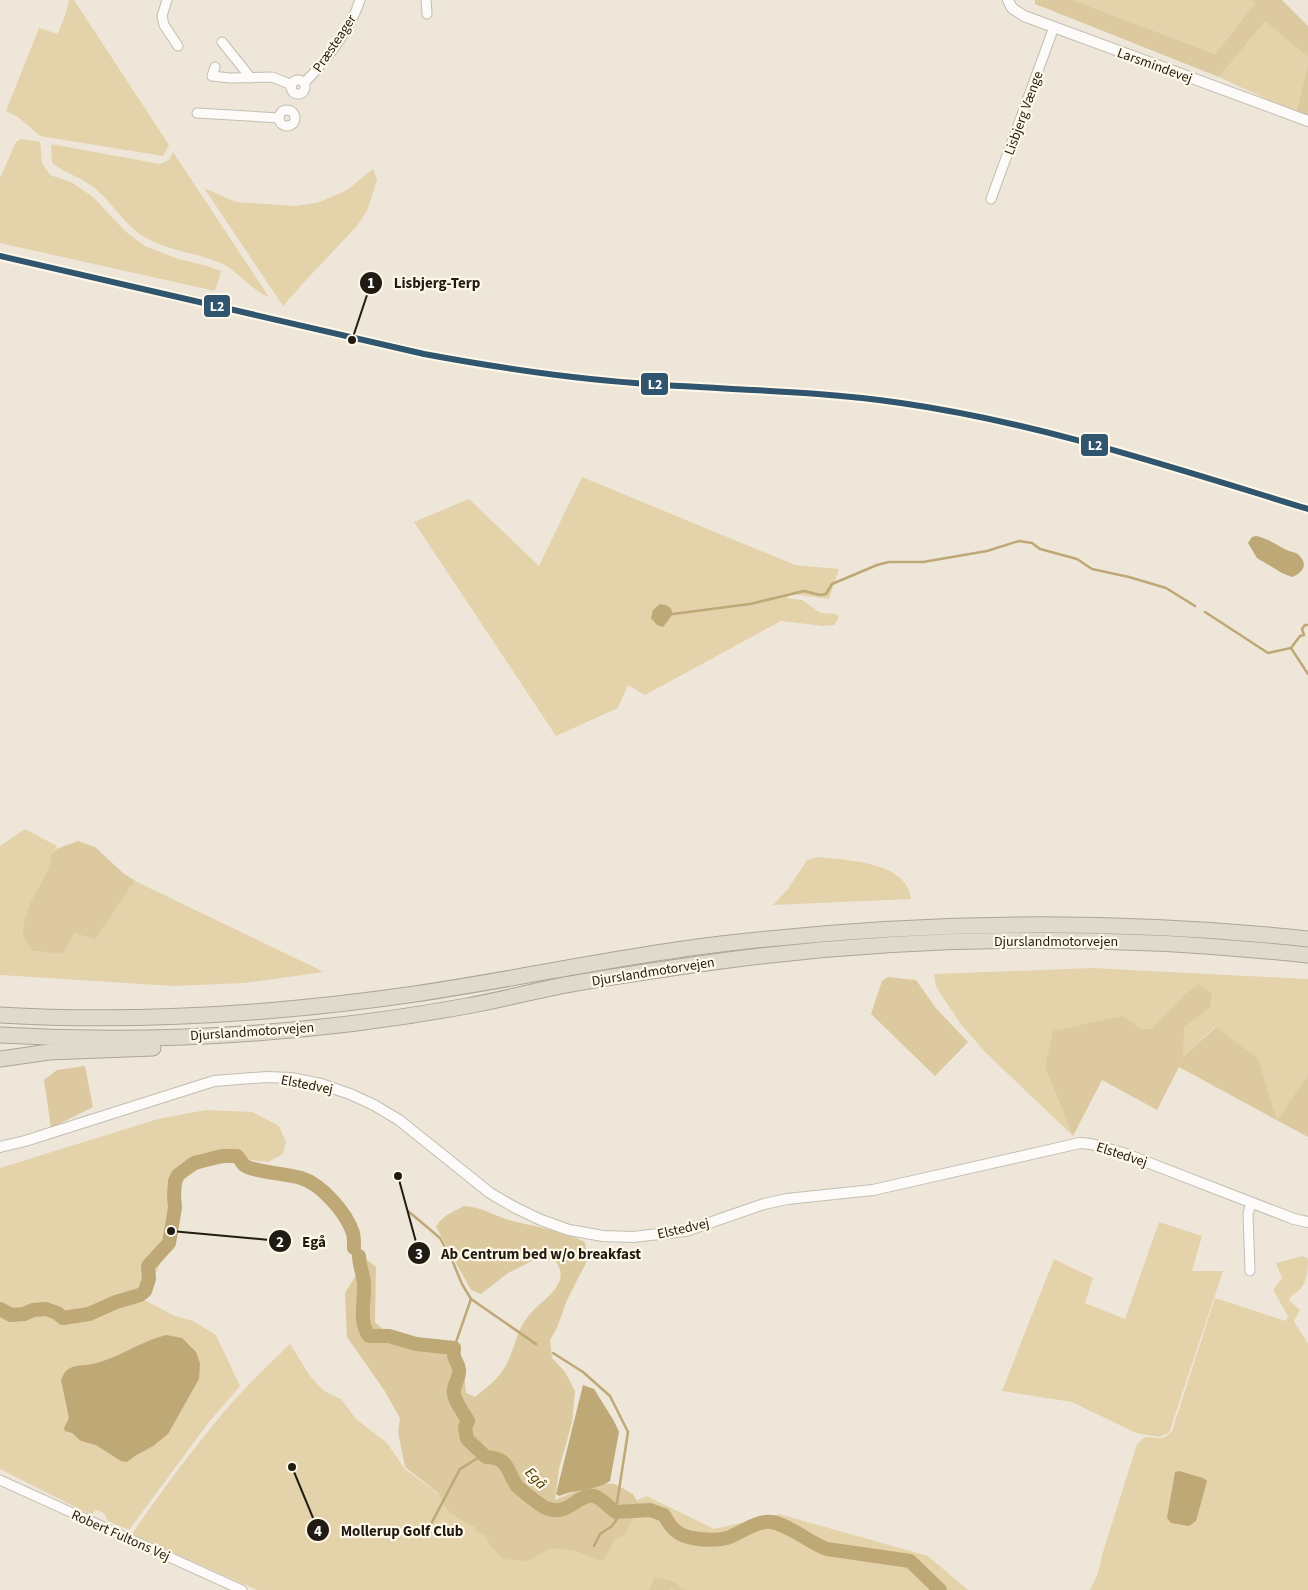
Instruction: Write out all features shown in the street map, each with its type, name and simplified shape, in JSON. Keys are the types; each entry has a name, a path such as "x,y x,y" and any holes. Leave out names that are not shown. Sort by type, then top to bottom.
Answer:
{"highway":[{"name":"Djurslandmotorvejen","path":"0,1015 61,1018 143,1018 270,1011 418,994 719,944 909,928 1101,925 1183,928 1308,939"},
{"name":"Djurslandmotorvejen","path":"0,1035 144,1038 252,1033 322,1026 466,1006 568,985 658,970 767,955 909,944 1030,940 1103,941 1184,944 1308,955"},
{"path":"0,1059 49,1052 219,1044 324,1033 359,1028 466,1006"}],"street":[{"path":"167,0 162,16 164,25 178,46"},
{"name":"Præsteager","path":"197,113 279,118 283,126 292,125 296,119 291,111 297,94 304,91 304,83 318,69 338,41 360,0"},
{"path":"426,0 427,14"},
{"name":"Larsmindevej","path":"1008,0 1012,8 1024,16 1308,121"},
{"name":"Lisbjerg Vænge","path":"991,199 1054,27"},
{"path":"222,42 251,78"},
{"name":"Præsteager","path":"215,67 212,76 272,77 292,85 293,82 298,80 304,83"},
{"path":"292,85 292,90 297,94"},
{"path":"279,118 283,111 291,111"},
{"name":"Elstedvej","path":"0,1147 25,1141 214,1081 267,1077 291,1078 321,1084 374,1105 399,1120 490,1193 514,1207 541,1220 569,1230 603,1236 633,1237 686,1231 787,1198 873,1190 1080,1143 1091,1144 1126,1154 1294,1219 1308,1222"},
{"path":"1250,1271 1248,1214 1251,1202"},
{"name":"Robert Fultons Vej","path":"0,1480 242,1590"}],"shaded area":[{"path":"69,0 74,0 169,145 163,156 40,136 18,117 6,111 39,28 58,34"},
{"path":"1035,0 1073,0 1215,54 1255,3 1252,0 1282,0 1308,26 1308,57 1265,21 1219,77 1035,4"},
{"path":"1073,0 1252,0 1255,3 1215,54"},
{"path":"1265,20 1308,57 1296,113 1219,77"},
{"path":"1308,64 1308,117 1296,113"},
{"path":"21,139 40,142 42,163 50,175 71,182 93,197 126,232 145,246 178,259 221,271 215,291 0,243 0,178 16,142"},
{"path":"51,144 160,164 169,160 173,152 269,297 223,264 159,244 142,235 128,224 92,186 52,163"},
{"path":"373,169 377,180 367,211 356,227 283,306 204,188 236,202 296,206 320,202 347,190"},
{"path":"582,477 795,565 839,569 829,599 793,594 786,598 802,600 821,613 835,614 839,617 834,625 823,626 781,621 645,695 628,685 618,708 556,736 414,522 469,499 539,566"},
{"path":"1252,537 1265,538 1296,553 1304,563 1303,569 1292,577 1257,558 1248,543"},
{"path":"660,604 668,606 673,614 663,627 657,625 651,618 653,610"},
{"path":"25,829 57,846 52,854 48,870 31,901 33,951 63,954 75,933 95,940 135,881 324,972 244,983 174,986 0,975 0,846"},
{"path":"78,841 95,847 123,873 135,881 95,940 75,933 63,954 33,951 23,936 24,923 31,901 48,870 52,854 56,849"},
{"path":"817,857 843,859 887,870 899,877 907,886 911,899 773,905 788,889 807,860"},
{"path":"1092,968 1308,979 1308,1075 1277,1121 1258,1058 1215,1027 1183,1057 1183,996 1150,1029 1140,1028 1123,1017 1045,1068 1073,1136 984,1051 960,1023 936,987 934,974"},
{"path":"888,977 916,980 935,1007 968,1042 935,1076 871,1014 882,981"},
{"path":"1199,984 1212,993 1210,1008 1184,1027 1183,1057 1216,1027 1258,1058 1277,1120 1308,1075 1308,1137 1179,1067 1157,1110 1102,1080 1073,1136 1045,1068 1053,1031 1123,1016 1140,1028 1150,1029 1183,996"},
{"path":"85,1066 93,1107 51,1128 44,1080 57,1070"},
{"path":"206,1110 252,1112 279,1126 286,1142 283,1154 268,1162 251,1160 205,1166 184,1178 178,1202 176,1228 144,1300 175,1316 193,1321 216,1335 240,1386 209,1422 129,1530 108,1521 104,1513 96,1510 91,1515 0,1469 0,1168 158,1119"},
{"path":"464,1206 557,1232 585,1242 588,1259 567,1300 557,1328 550,1340 552,1358 565,1372 575,1391 572,1423 559,1469 555,1500 596,1483 615,1484 633,1494 639,1504 626,1533 613,1541 609,1552 602,1561 572,1550 549,1548 529,1561 503,1559 491,1546 484,1534 476,1531 475,1527 449,1512 438,1493 405,1467 398,1432 400,1418 384,1390 347,1337 345,1293 366,1259 376,1267 375,1322 388,1332 441,1347 457,1355 464,1372 466,1393 475,1397 492,1383 505,1367 525,1320 553,1292 559,1282 560,1272 559,1266 553,1258 534,1260 508,1273 481,1294 471,1290 436,1227 445,1217"},
{"path":"1159,1222 1202,1236 1192,1271 1223,1271 1169,1433 1159,1437 1136,1433 1072,1402 1002,1391 1054,1259 1093,1278 1085,1303 1125,1319"},
{"path":"1303,1256 1308,1259 1305,1281 1289,1300 1300,1310 1294,1321 1308,1344 1308,1590 1090,1590 1098,1573 1137,1444 1145,1437 1163,1438 1172,1431 1215,1298 1286,1321 1288,1316 1273,1290 1282,1278 1276,1263"},
{"path":"166,1335 182,1338 196,1352 200,1363 199,1379 168,1434 127,1462 121,1461 96,1445 81,1441 72,1433 65,1431 64,1428 69,1418 61,1380 66,1371 73,1367 103,1361"},
{"path":"290,1344 310,1376 318,1385 326,1392 341,1399 356,1419 387,1443 405,1469 516,1552 647,1496 714,1529 779,1514 928,1556 968,1590 257,1590 132,1534 182,1464 223,1413 251,1382"},
{"path":"583,1385 594,1389 619,1432 610,1481 598,1487 559,1496 556,1494"},
{"path":"1179,1471 1207,1481 1196,1521 1189,1526 1171,1523 1167,1518 1175,1472"},
{"path":"654,1577 675,1582 679,1587 686,1590 674,1590 672,1588 670,1590 649,1590"}],"waterway":[{"path":"673,614 750,604 804,591 820,595 826,594 832,584 877,565 889,562 923,562 987,551 1019,541 1032,543 1040,549 1077,559 1092,569 1166,588 1195,606"},
{"path":"1205,612 1268,653 1291,648"},
{"path":"1308,625 1305,625 1302,629 1304,635 1300,636 1291,648 1308,674"},
{"name":"Egå","path":"0,1309 11,1315 46,1309 57,1313 63,1318 89,1314 116,1302 140,1295 145,1291 149,1279 148,1266 169,1243 175,1208 175,1181 178,1175 194,1163 222,1156 237,1156 244,1165 249,1167 301,1178 317,1186 345,1216 353,1233 354,1248"},
{"path":"408,1211 440,1238 471,1299 536,1344"},
{"name":"Egå","path":"359,1256 364,1283 363,1317 369,1336 389,1336 416,1344 454,1348 454,1356 459,1367 454,1393 456,1401 468,1421 465,1427 467,1439 486,1457 494,1458 503,1463 517,1486 544,1507 560,1510 582,1498 594,1496 616,1512 650,1510 664,1515 678,1533 687,1537 705,1540 727,1538 760,1523 778,1523 827,1549 910,1561 940,1590"},
{"path":"454,1348 471,1299"},
{"path":"553,1353 583,1372 610,1396 628,1432 617,1503"},
{"path":"430,1526 460,1469 483,1455"},
{"path":"594,1546 600,1534 612,1526 622,1512"}],"transit line":[{"name":"L2","path":"0,256 424,354 477,363 608,381 835,395 953,412 1004,422 1106,448 1308,509"}],"place":[{"name":"Lisbjerg-Terp","path":"352,340"},
{"name":"Ab Centrum bed w/o breakfast","path":"398,1176"},
{"name":"Egå","path":"171,1231"},
{"name":"Mollerup Golf Club","path":"292,1467"}]}
